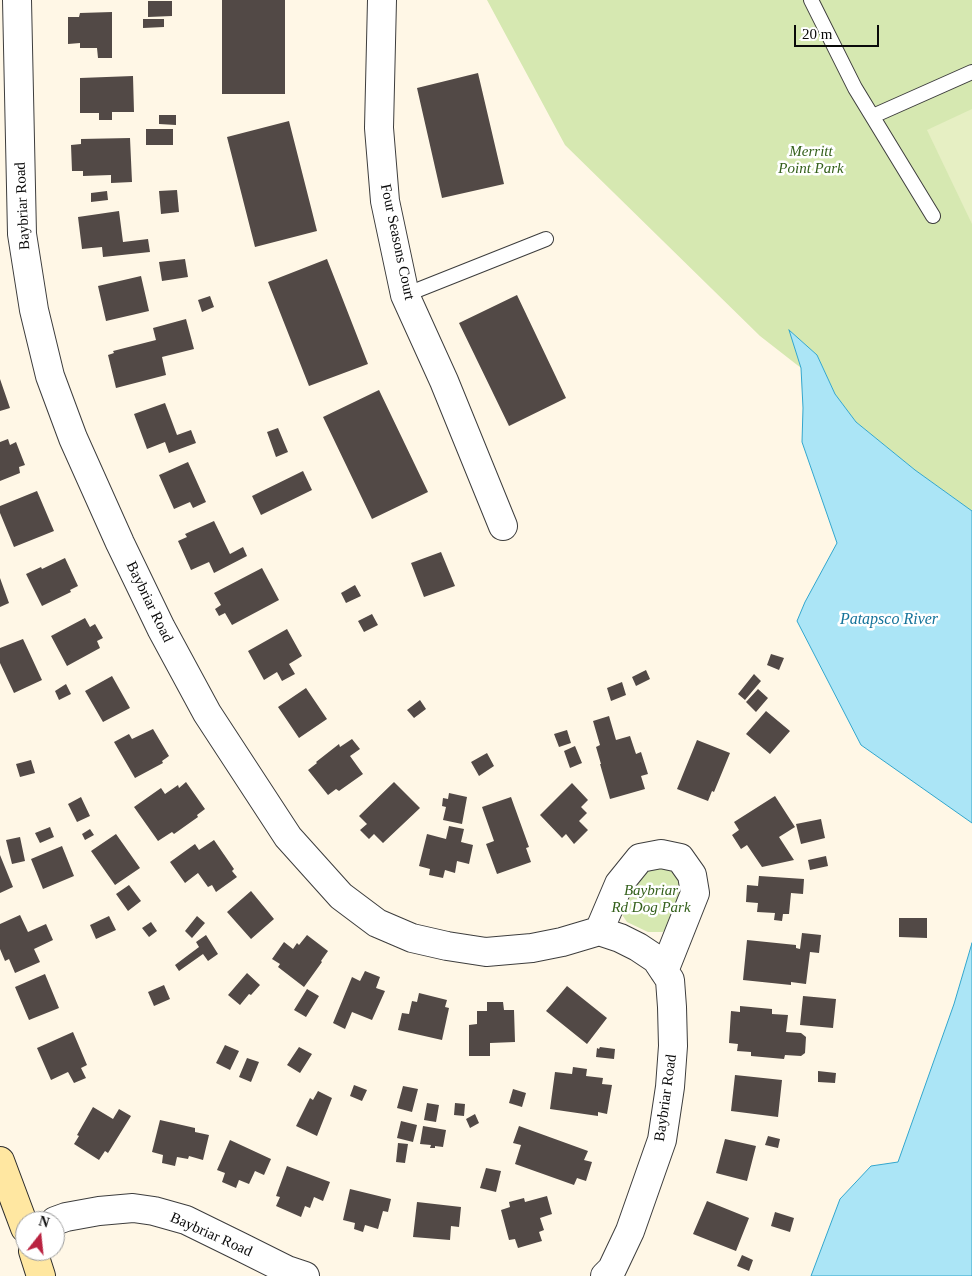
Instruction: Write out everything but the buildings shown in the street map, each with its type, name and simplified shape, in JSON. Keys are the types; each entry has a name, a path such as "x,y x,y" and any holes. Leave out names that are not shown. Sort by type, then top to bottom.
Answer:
{"main road":[{"path":"0,1161 19,1211"},
{"path":"36,1261 41,1276"}],"street":[{"name":"Baybriar Road","path":"17,0 22,234 34,310 50,376 73,438 120,544 161,628 207,713 288,837 341,896 377,922 412,938 486,952 532,948 562,942 599,930 638,947 656,959 670,980 673,1046 670,1087 662,1140 630,1231 612,1269 605,1276"},
{"name":"Four Seasons Court","path":"382,0 379,128 385,201 406,295 444,381 503,526"},
{"path":"599,930 619,884 640,858 661,854 680,858 692,875 695,893 664,971"},
{"name":"Baybriar Road","path":"65,1217 98,1211 133,1208 154,1211 186,1220 287,1270 305,1276"}],"lane":[{"path":"811,0 855,88 933,216"},
{"path":"873,116 972,72"},
{"path":"406,295 546,239"}],"green space":[{"name":"Merritt Point Park","path":"487,0 972,0 972,511 915,470 856,422 835,394 817,355 790,331 801,368 760,336 565,145"},
{"path":"972,109 972,224 927,130"},
{"name":"Baybriar Rd Dog Park","path":"651,864 672,869 681,886 680,901 671,921 663,932 648,932 627,922 621,913 623,898"}],"water":[{"name":"Patapsco River","path":"789,330 817,355 835,394 856,422 915,470 972,511 972,823 861,745 797,621 805,602 837,543 802,442 801,368"},
{"path":"972,943 972,1276 811,1276 840,1199 871,1166 898,1162 954,1004"}]}
